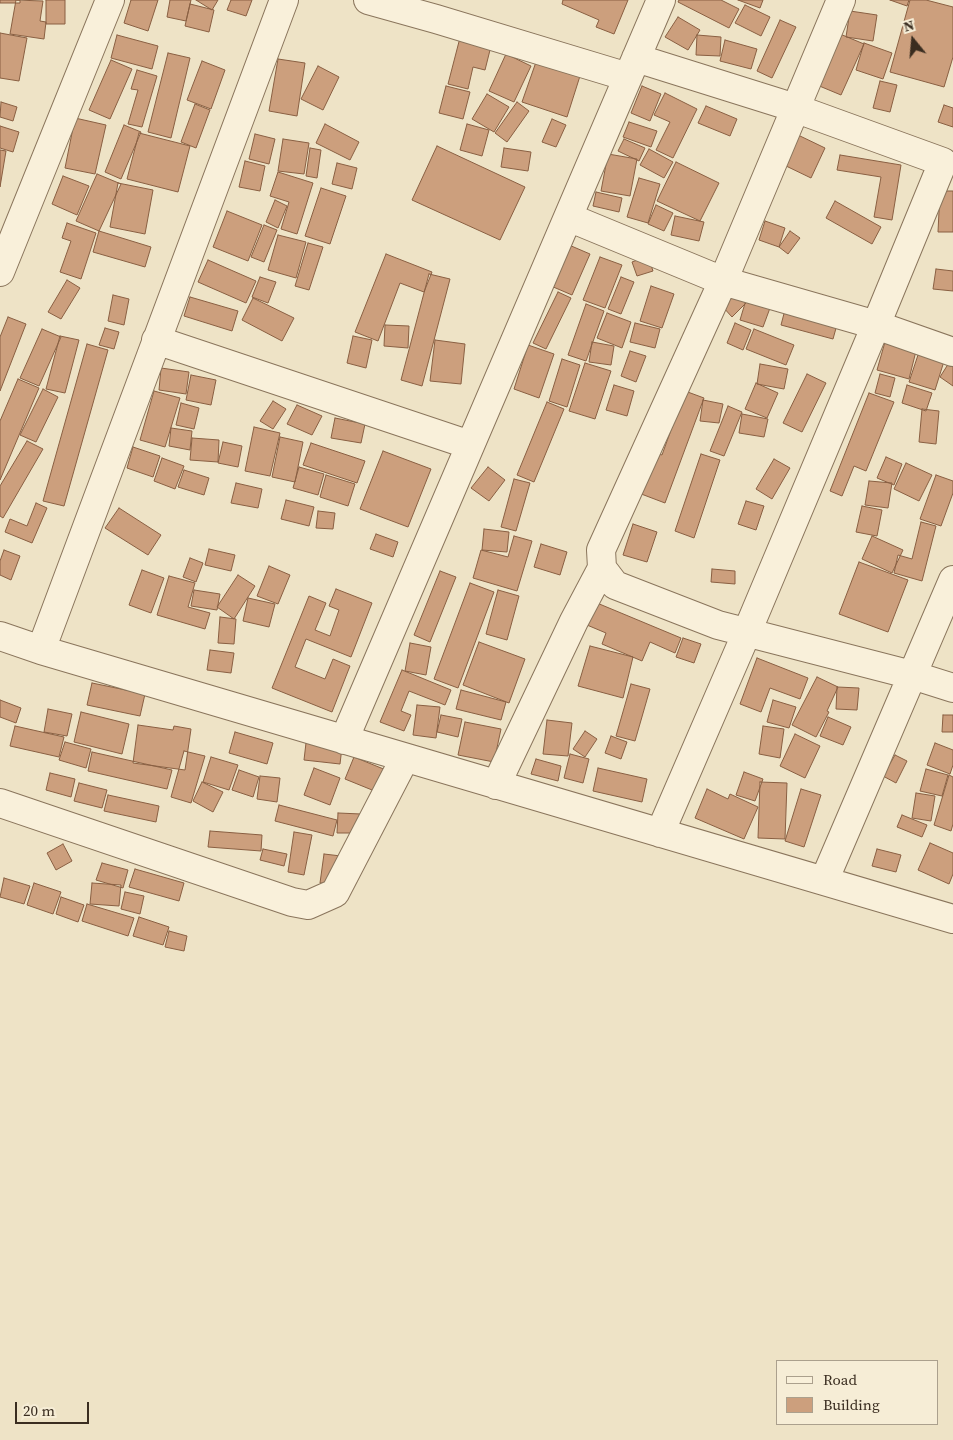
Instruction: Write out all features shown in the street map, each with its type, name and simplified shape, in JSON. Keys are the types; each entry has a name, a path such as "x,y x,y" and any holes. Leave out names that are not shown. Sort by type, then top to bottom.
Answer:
{"street":[{"path":"0,272 110,0"},
{"path":"41,650 284,0"},
{"path":"368,0 439,9 632,68 796,108 943,162 747,632 660,833"},
{"path":"344,740 661,0"},
{"path":"496,784 574,621 602,568 602,550 723,281 841,0"},
{"path":"568,217 723,281 876,325 953,352"},
{"path":"156,340 470,445"},
{"path":"602,568 615,585 718,625 912,675 953,688"},
{"path":"824,881 953,580"},
{"path":"0,636 41,650 344,740 953,919"},
{"path":"0,803 282,899 308,905 335,893 405,758"}],"building":[{"path":"0,0 20,0 20,3 0,3"},
{"path":"16,0 43,1 40,21 46,22 44,39 10,34"},
{"path":"46,0 65,0 65,24 46,24"},
{"path":"131,0 158,0 148,31 124,23"},
{"path":"170,0 191,0 186,21 167,17"},
{"path":"196,0 218,0 212,10"},
{"path":"231,0 252,0 246,16 227,10"},
{"path":"563,0 628,0 614,34 596,27 599,20 562,4"},
{"path":"679,0 721,0 739,9 729,28 678,2"},
{"path":"738,0 763,0 760,8"},
{"path":"890,0 909,0 907,6"},
{"path":"910,0 926,0 953,7 953,57 944,87 890,72"},
{"path":"190,4 214,10 209,32 185,26"},
{"path":"745,5 770,17 761,36 735,23"},
{"path":"850,11 877,15 873,41 846,37"},
{"path":"678,17 700,30 688,50 665,37"},
{"path":"780,20 796,27 772,78 757,71"},
{"path":"462,30 493,38 485,70 473,67 468,89 448,84"},
{"path":"0,33 27,38 19,81 0,78"},
{"path":"840,34 864,44 841,95 817,85"},
{"path":"117,35 158,46 152,69 111,58"},
{"path":"697,35 721,37 720,56 696,55"},
{"path":"725,40 757,49 751,69 720,61"},
{"path":"864,43 892,53 883,79 856,70"},
{"path":"168,53 190,58 171,138 148,132"},
{"path":"506,54 531,66 514,102 489,91"},
{"path":"278,59 305,63 297,116 269,111"},
{"path":"111,60 132,69 110,119 89,110"},
{"path":"202,61 225,70 211,109 187,100"},
{"path":"536,62 580,76 567,117 522,102"},
{"path":"318,66 339,77 323,110 301,99"},
{"path":"137,70 157,76 142,127 128,124 138,90 131,89"},
{"path":"880,81 897,85 890,112 873,108"},
{"path":"446,86 470,92 463,119 439,113"},
{"path":"642,86 661,94 650,121 631,113"},
{"path":"665,93 697,109 673,158 656,150 670,122 654,115"},
{"path":"487,94 509,107 494,132 472,119"},
{"path":"1,102 17,107 13,121 0,117"},
{"path":"517,102 529,111 507,142 495,133"},
{"path":"195,104 210,110 196,148 181,142"},
{"path":"944,105 953,108 953,127 938,122"},
{"path":"706,106 737,119 730,136 698,123"},
{"path":"75,118 106,125 95,174 65,168"},
{"path":"552,119 566,125 556,147 542,142"},
{"path":"629,122 657,131 651,147 623,137"},
{"path":"325,124 359,142 350,160 316,143"},
{"path":"467,124 489,130 482,156 460,150"},
{"path":"124,125 141,132 121,179 105,172"},
{"path":"0,126 19,132 13,152 0,148"},
{"path":"139,133 190,146 178,192 127,179"},
{"path":"255,134 275,139 269,164 249,159"},
{"path":"798,135 825,148 811,178 784,165"},
{"path":"283,139 309,143 304,174 278,171"},
{"path":"624,139 645,148 639,161 618,151"},
{"path":"437,146 525,187 500,240 412,200"},
{"path":"310,148 321,150 317,178 306,176"},
{"path":"504,148 531,152 528,171 501,167"},
{"path":"649,149 673,162 664,178 640,165"},
{"path":"0,150 6,151 0,187"},
{"path":"608,154 637,159 630,196 601,191"},
{"path":"840,155 901,165 892,220 874,217 881,177 837,170"},
{"path":"245,161 265,166 260,191 239,187"},
{"path":"676,162 719,183 700,221 657,201"},
{"path":"337,163 357,168 352,189 332,184"},
{"path":"278,172 313,183 297,234 281,229 289,202 270,196"},
{"path":"97,174 121,184 99,231 76,221"},
{"path":"63,176 89,186 77,215 52,204"},
{"path":"639,178 660,184 648,223 627,217"},
{"path":"118,183 153,190 145,234 110,227"},
{"path":"321,188 346,196 330,244 305,236"},
{"path":"940,191 953,191 953,232 938,232"},
{"path":"596,192 622,198 619,212 593,206"},
{"path":"275,200 287,206 278,228 266,222"},
{"path":"835,201 881,227 872,244 826,218"},
{"path":"656,205 673,213 664,231 648,224"},
{"path":"227,211 262,225 248,261 213,247"},
{"path":"675,216 704,222 699,241 671,235"},
{"path":"765,221 785,228 779,247 759,240"},
{"path":"67,223 96,233 81,279 60,272 71,241 62,238"},
{"path":"264,225 277,230 264,262 251,257"},
{"path":"99,231 151,247 145,267 93,252"},
{"path":"790,231 800,238 788,254 779,247"},
{"path":"278,235 306,242 296,278 268,270"},
{"path":"562,242 590,254 572,295 544,283"},
{"path":"308,243 323,247 309,290 295,286"},
{"path":"386,254 432,272 424,292 400,283 378,341 355,332"},
{"path":"648,256 653,271 637,276 632,262"},
{"path":"600,257 622,265 605,308 583,300"},
{"path":"208,260 256,281 246,303 198,282"},
{"path":"936,269 953,271 953,291 933,289"},
{"path":"429,274 450,279 422,386 401,380"},
{"path":"260,277 276,282 268,303 252,297"},
{"path":"621,277 634,282 621,314 608,309"},
{"path":"67,280 80,288 61,319 48,312"},
{"path":"651,286 674,294 662,328 640,321"},
{"path":"558,292 571,298 546,349 533,343"},
{"path":"113,295 129,299 124,325 108,321"},
{"path":"713,296 753,296 732,317"},
{"path":"190,297 238,311 232,331 184,316"},
{"path":"253,298 294,318 282,341 242,320"},
{"path":"746,300 770,308 763,327 740,320"},
{"path":"586,304 604,311 586,361 568,355"},
{"path":"786,306 838,321 833,339 781,325"},
{"path":"607,313 631,322 622,348 597,338"},
{"path":"8,317 26,324 0,391 0,337"},
{"path":"635,323 660,329 655,348 630,342"},
{"path":"735,323 751,330 743,350 727,343"},
{"path":"385,325 409,326 408,348 384,346"},
{"path":"105,328 119,332 114,349 99,345"},
{"path":"42,329 61,337 39,386 20,378"},
{"path":"754,329 794,345 786,365 746,349"},
{"path":"887,335 918,343 909,379 877,370"},
{"path":"60,336 79,340 65,393 46,389"},
{"path":"353,336 372,340 366,368 347,363"},
{"path":"435,340 465,344 461,384 430,381"},
{"path":"592,342 614,346 611,365 589,362"},
{"path":"87,344 108,350 64,506 43,501"},
{"path":"528,345 554,354 539,398 514,389"},
{"path":"920,349 945,358 935,390 909,382"},
{"path":"630,351 646,356 636,382 621,376"},
{"path":"562,359 580,365 567,407 549,401"},
{"path":"953,359 953,386 940,377"},
{"path":"585,363 611,371 595,419 569,411"},
{"path":"760,364 788,369 784,389 757,384"},
{"path":"161,368 189,372 186,394 159,390"},
{"path":"807,374 826,383 802,432 783,423"},
{"path":"880,374 895,378 890,397 875,393"},
{"path":"191,375 216,380 211,405 186,400"},
{"path":"18,379 39,388 0,480 0,421"},
{"path":"756,383 778,393 767,418 745,409"},
{"path":"614,385 634,391 627,416 606,410"},
{"path":"907,385 932,393 926,411 902,403"},
{"path":"43,389 58,397 36,442 20,435"},
{"path":"154,391 180,398 165,447 140,440"},
{"path":"685,391 704,398 665,503 636,492 651,451 662,455"},
{"path":"869,393 894,402 866,471 854,466 842,496 830,491"},
{"path":"703,400 723,404 719,423 700,421"},
{"path":"273,401 286,409 273,429 260,421"},
{"path":"547,402 564,409 534,482 517,475"},
{"path":"181,403 199,408 194,429 176,425"},
{"path":"297,405 322,416 312,435 287,424"},
{"path":"728,406 742,412 724,456 710,451"},
{"path":"922,409 939,411 936,444 919,442"},
{"path":"742,414 768,419 764,437 739,433"},
{"path":"335,418 365,424 361,443 331,438"},
{"path":"254,427 280,433 270,476 245,471"},
{"path":"171,428 192,431 190,450 169,446"},
{"path":"280,437 303,442 295,482 272,477"},
{"path":"192,438 219,440 218,462 190,460"},
{"path":"27,441 43,449 3,518 0,516 0,486"},
{"path":"223,442 242,446 238,467 218,463"},
{"path":"311,443 365,461 357,483 303,465"},
{"path":"133,447 160,456 153,477 127,468"},
{"path":"383,451 431,469 408,527 360,509"},
{"path":"701,454 720,460 694,538 675,531"},
{"path":"886,457 902,464 894,485 877,478"},
{"path":"162,458 184,466 175,489 154,481"},
{"path":"774,459 790,468 772,499 756,489"},
{"path":"906,463 932,475 919,501 894,489"},
{"path":"299,467 324,474 318,495 293,488"},
{"path":"488,467 505,480 489,501 471,488"},
{"path":"184,470 209,478 204,495 178,487"},
{"path":"326,475 355,484 348,506 320,497"},
{"path":"936,475 953,481 953,493 941,526 920,519"},
{"path":"514,479 530,483 516,531 501,527"},
{"path":"869,481 892,483 888,508 865,505"},
{"path":"236,483 262,489 258,508 231,503"},
{"path":"286,500 314,507 309,526 281,519"},
{"path":"746,501 764,506 756,530 738,524"},
{"path":"36,503 47,508 32,543 5,532 10,519 27,526"},
{"path":"862,506 882,510 877,536 856,532"},
{"path":"119,508 161,535 148,555 105,528"},
{"path":"318,511 335,513 333,529 316,528"},
{"path":"921,522 936,526 922,581 894,573 898,555 912,559"},
{"path":"633,524 657,532 647,562 623,555"},
{"path":"484,529 509,532 507,552 482,550"},
{"path":"376,534 398,542 393,557 370,549"},
{"path":"514,536 532,541 517,591 473,578 481,550 508,557"},
{"path":"872,536 903,550 892,573 862,559"},
{"path":"541,544 567,552 560,575 534,567"},
{"path":"209,549 235,555 231,571 205,565"},
{"path":"4,550 20,556 11,580 0,575 0,561"},
{"path":"190,558 203,563 196,582 183,577"},
{"path":"859,562 908,580 888,632 839,614"},
{"path":"269,566 290,575 278,604 257,596"},
{"path":"712,569 735,571 735,584 711,582"},
{"path":"142,570 164,578 151,613 129,605"},
{"path":"440,571 456,577 430,642 414,635"},
{"path":"238,575 255,586 234,619 217,607"},
{"path":"169,576 195,583 188,607 210,613 205,629 157,615"},
{"path":"470,583 494,592 458,688 434,679"},
{"path":"336,589 372,603 351,657 306,639 295,667 325,679 333,659 350,666 332,712 272,688 309,596 326,603 315,630 330,636 339,610 329,606"},
{"path":"194,590 220,594 217,610 191,606"},
{"path":"498,590 519,596 507,640 486,634"},
{"path":"248,598 275,604 269,627 243,621"},
{"path":"597,603 681,638 675,653 650,642 642,661 602,644 606,633 587,625"},
{"path":"220,617 236,619 234,644 218,643"},
{"path":"683,638 701,644 694,663 676,657"},
{"path":"479,642 525,659 509,703 463,685"},
{"path":"410,643 431,647 426,675 405,671"},
{"path":"590,646 633,657 623,698 578,686"},
{"path":"210,650 234,653 231,673 207,670"},
{"path":"757,658 808,678 800,699 770,688 761,712 740,704"},
{"path":"402,670 451,690 445,705 409,691 401,711 411,715 404,731 380,722"},
{"path":"817,677 838,687 827,711 829,712 816,737 792,725"},
{"path":"92,683 145,694 140,716 87,705"},
{"path":"631,684 650,689 635,741 616,736"},
{"path":"837,687 859,688 857,710 836,709"},
{"path":"461,690 506,702 501,720 456,709"},
{"path":"0,700 21,708 16,723 0,717"},
{"path":"773,700 796,707 789,728 767,722"},
{"path":"417,705 440,707 436,738 413,735"},
{"path":"48,709 72,714 67,736 44,732"},
{"path":"81,712 129,724 122,754 74,742"},
{"path":"441,715 462,719 458,737 437,732"},
{"path":"943,715 953,715 953,732 942,732"},
{"path":"828,717 851,727 843,745 820,736"},
{"path":"547,720 572,723 568,756 543,754"},
{"path":"465,722 501,729 494,762 458,755"},
{"path":"138,725 173,730 174,726 191,729 185,770 133,763"},
{"path":"15,726 64,737 59,757 10,746"},
{"path":"763,726 784,729 780,758 759,754"},
{"path":"585,731 597,739 585,757 573,749"},
{"path":"235,732 273,743 267,764 229,753"},
{"path":"795,734 820,746 805,778 780,766"},
{"path":"611,736 627,742 621,759 605,753"},
{"path":"65,742 91,749 86,768 59,760"},
{"path":"306,743 342,747 340,764 304,760"},
{"path":"935,743 953,750 953,765 950,774 927,765"},
{"path":"184,751 205,756 191,803 171,797"},
{"path":"92,752 172,770 167,789 88,771"},
{"path":"570,754 589,759 583,783 564,778"},
{"path":"895,755 907,761 896,783 883,776"},
{"path":"211,757 238,765 229,790 203,782"},
{"path":"354,757 386,770 377,792 345,779"},
{"path":"536,759 561,766 558,781 531,774"},
{"path":"314,768 340,778 330,805 304,795"},
{"path":"598,768 647,779 642,802 593,791"},
{"path":"926,769 948,775 942,796 920,791"},
{"path":"239,770 259,777 253,797 232,790"},
{"path":"744,772 763,779 755,801 736,795"},
{"path":"50,773 75,779 71,797 46,790"},
{"path":"949,775 953,777 953,824 951,831 934,825"},
{"path":"260,776 280,778 277,802 257,799"},
{"path":"202,782 223,792 213,812 193,801"},
{"path":"760,782 787,783 785,839 758,838"},
{"path":"79,783 107,790 102,808 74,801"},
{"path":"707,789 728,799 730,794 758,807 744,839 695,818"},
{"path":"801,789 821,795 804,847 785,841"},
{"path":"916,793 935,796 931,821 912,818"},
{"path":"108,795 159,806 156,822 104,811"},
{"path":"279,805 337,820 333,836 275,821"},
{"path":"338,813 361,814 361,833 337,833"},
{"path":"902,815 927,825 922,837 897,827"},
{"path":"210,831 262,835 261,851 208,847"},
{"path":"294,832 312,835 304,875 288,872"},
{"path":"930,843 953,853 953,874 949,884 918,870"},
{"path":"63,844 72,861 56,870 47,853"},
{"path":"263,849 287,854 284,866 260,860"},
{"path":"877,849 901,855 896,872 872,866"},
{"path":"324,854 341,856 337,885 320,883"},
{"path":"102,863 128,870 123,888 96,880"},
{"path":"135,869 184,883 179,901 129,887"},
{"path":"4,878 30,886 24,904 0,897"},
{"path":"34,883 61,892 53,914 27,905"},
{"path":"92,883 121,885 119,906 90,904"},
{"path":"125,892 144,896 140,914 121,909"},
{"path":"61,897 84,905 78,922 56,914"},
{"path":"87,904 134,918 128,936 82,921"},
{"path":"139,917 169,927 163,945 133,936"},
{"path":"169,931 187,936 184,951 165,947"}]}
